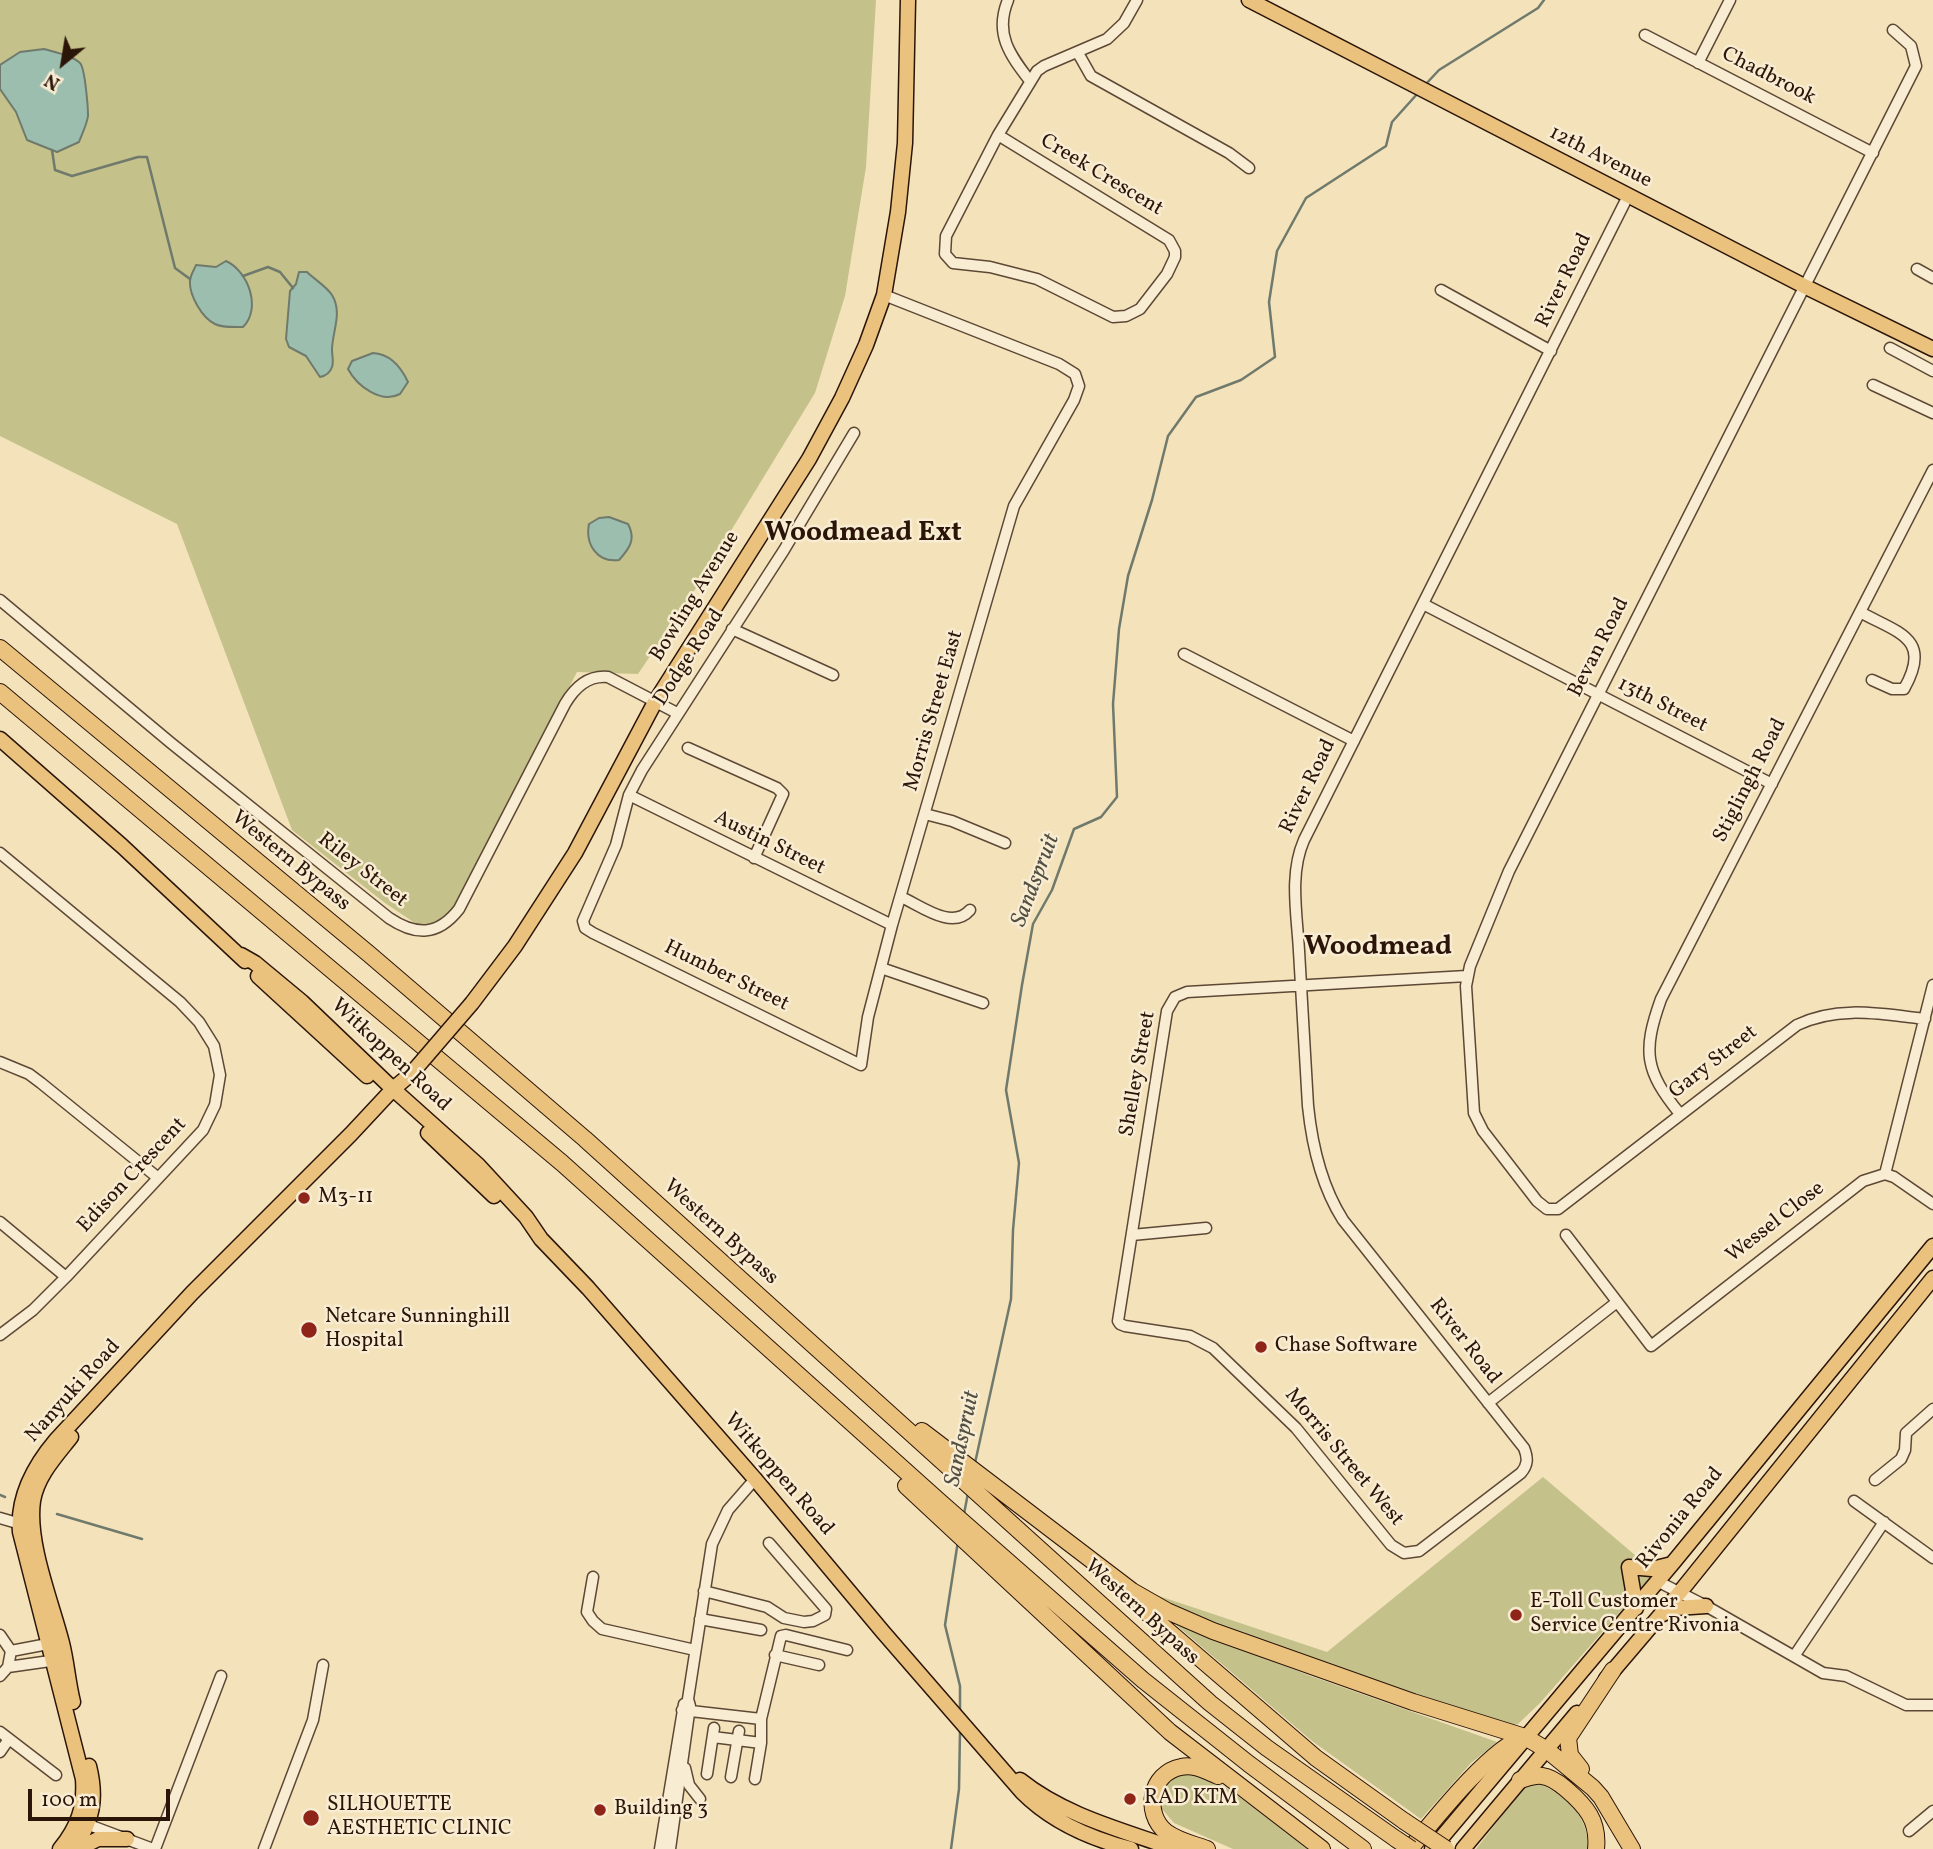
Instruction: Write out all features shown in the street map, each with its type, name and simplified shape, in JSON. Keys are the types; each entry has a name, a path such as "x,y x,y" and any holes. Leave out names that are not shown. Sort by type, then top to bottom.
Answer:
{"highway":[{"name":"Western Bypass","path":"0,648 380,962 585,1139 823,1354 950,1461 1004,1516 1210,1703 1267,1748 1410,1849"},
{"path":"0,692 562,1163 797,1374 839,1423 991,1556 1170,1732 1322,1849"},
{"path":"950,1461 1013,1501 1140,1596 1193,1623 1413,1702 1525,1737 1547,1749 1593,1788 1632,1849"},
{"path":"1075,1548 1210,1669 1290,1736 1355,1787 1446,1849"},
{"path":"991,1556 1249,1764 1363,1849"},
{"path":"1613,1670 1572,1731 1568,1746 1574,1762 1605,1792 1621,1829"},
{"path":"1410,1849 1445,1807 1493,1757 1509,1744 1525,1737"},
{"path":"1207,1849 1177,1839 1160,1825 1153,1813 1153,1790 1164,1775 1181,1767 1200,1768 1239,1786"},
{"path":"1520,1780 1546,1776 1583,1803 1593,1818 1596,1849"}],"main road":[{"name":"Bowling Avenue","path":"397,1089 472,1003 515,946 561,875 655,702 809,459 842,398 866,345 884,295 898,212 905,143 908,0"},
{"name":"12th Avenue","path":"1249,0 1804,286 1933,349"},
{"name":"Witkoppen Road","path":"0,739 241,954 263,982 397,1089 478,1165 755,1479 938,1697 1022,1792 1047,1814 1080,1831 1131,1849"},
{"name":"Nanyuki Road","path":"75,1849 83,1823 94,1801 93,1786 27,1525 40,1482 51,1462 82,1424 236,1258 312,1186 397,1089"},
{"name":"Rivonia Road","path":"1432,1849 1636,1608 1933,1246"},
{"path":"1463,1849 1681,1592 1933,1278"},
{"path":"1636,1608 1629,1567 1652,1569 1672,1564"},
{"path":"1660,1616 1676,1608 1706,1606"},
{"name":"Witkoppen Road","path":"989,1753 1023,1782 1054,1802 1096,1821 1175,1849"},
{"name":"Nanyuki Road","path":"60,1849 83,1823"},
{"path":"75,1849 98,1839 127,1839"}],"street":[{"path":"1008,0 1003,15 1007,50 1030,81"},
{"path":"998,135 1030,81 1044,66 1107,39 1116,32 1137,0"},
{"path":"1698,63 1730,0"},
{"name":"Bevan Road","path":"1552,1210 1537,1201 1483,1131 1474,1113 1467,976 1509,872 1916,66 1911,46 1893,30"},
{"name":"Chadbrook","path":"1645,35 1873,153"},
{"path":"1080,52 1096,78 1229,153 1249,168"},
{"name":"Creek Crescent","path":"998,135 1169,240 1175,251 1172,267 1140,309 1126,316 1113,317 1037,279 990,267 953,263 945,254 946,236 998,135"},
{"name":"River Road","path":"1391,1545 1404,1553 1419,1551 1525,1468 1527,1457 1524,1448 1343,1220 1332,1202 1310,1125 1301,984 1297,859 1304,840 1628,196"},
{"path":"1917,270 1933,278"},
{"path":"1441,290 1551,351"},
{"name":"Morris Street East","path":"861,1065 868,1017 892,925 1014,506 1074,400 1079,380 1071,370 1059,364 884,295"},
{"path":"1889,348 1933,371"},
{"path":"1873,384 1933,413"},
{"name":"Dodge Road","path":"583,916 617,845 629,795 677,713 784,550 854,433"},
{"name":"Stiglingh Road","path":"1680,1114 1660,1090 1651,1068 1650,1047 1656,1012 1665,988 1933,470"},
{"path":"1922,492 1933,498"},
{"name":"Riley Street","path":"0,600 171,743 389,918 403,927 419,932 442,925 459,909 573,691 589,679 608,677 677,713"},
{"name":"13th Street","path":"1423,604 1772,784"},
{"path":"1860,612 1911,640 1918,649 1917,664 1906,687 1892,690 1872,680"},
{"path":"732,629 833,675"},
{"path":"1184,654 1354,741"},
{"path":"688,748 783,793 754,858"},
{"name":"Austin Street","path":"629,795 892,925"},
{"path":"925,814 952,821 1005,843"},
{"name":"Edison Crescent","path":"0,853 190,1010 214,1046 220,1074 219,1091 203,1130 66,1277 33,1310 0,1335"},
{"path":"901,897 948,919 969,917"},
{"name":"Humber Street","path":"583,916 583,925 593,933 861,1065"},
{"path":"881,968 983,1003"},
{"name":"Shelley Street","path":"1120,1324 1167,1012 1175,997 1187,992 1467,976"},
{"path":"1933,985 1885,1174 1900,1179 1933,1203"},
{"name":"Gary Street","path":"1552,1210 1564,1207 1680,1114 1788,1031 1807,1020 1848,1012 1925,1019"},
{"path":"0,1062 29,1074 157,1177"},
{"name":"Wessel Close","path":"1617,1302 1651,1346 1856,1185 1885,1174"},
{"path":"0,1222 66,1277"},
{"path":"1132,1235 1206,1228"},
{"path":"1488,1403 1617,1302 1566,1235"},
{"name":"Morris Street West","path":"1120,1324 1190,1336 1213,1348 1296,1427 1391,1545"},
{"path":"1875,1480 1901,1459 1905,1450 1906,1433 1933,1409"},
{"path":"660,1849 712,1544 721,1521 755,1479"},
{"path":"1854,1501 1933,1558"},
{"path":"0,1518 27,1525"},
{"path":"1795,1655 1884,1522"},
{"path":"704,1591 767,1606 784,1618 804,1622 825,1615 826,1609 769,1543"},
{"path":"593,1577 587,1612 596,1626 695,1650"},
{"path":"1657,1581 1829,1674 1846,1676 1906,1705 1933,1705"},
{"path":"700,1619 761,1630"},
{"path":"0,1635 11,1651 8,1667 0,1676"},
{"path":"755,1779 761,1743 761,1719 779,1639 783,1635 847,1650"},
{"path":"11,1651 56,1643"},
{"path":"775,1655 819,1665"},
{"path":"8,1667 59,1659"},
{"path":"264,1849 313,1720 323,1665"},
{"path":"83,1823 154,1849 221,1676"},
{"path":"686,1706 761,1719"},
{"path":"686,1706 686,1780 700,1799"},
{"path":"707,1774 714,1733 761,1743"},
{"path":"670,1849 686,1734"},
{"path":"0,1752 5,1735 56,1775"},
{"path":"731,1777 738,1736"},
{"path":"1909,1831 1933,1811"}],"shaded area":[{"path":"0,0 876,0 866,167 845,296 815,393 696,588 638,674 577,672 450,919 421,927 385,903 292,830 177,524 0,436"},
{"path":"44,49 77,60 86,88 88,116 79,142 57,152 27,140 16,112 0,89 0,65 20,52"},
{"path":"226,261 241,273 250,291 251,310 243,327 221,326 210,321 201,311 190,287 190,279 196,265 216,267"},
{"path":"299,272 307,272 327,289 337,309 332,343 333,365 329,373 320,377 306,356 289,347 286,339 290,291 296,284"},
{"path":"373,353 395,362 402,371 408,382 400,394 385,397 370,392 348,369 352,361"},
{"path":"609,517 628,524 632,534 629,547 619,560 599,555 594,551 589,538 589,524 599,518"},
{"path":"1543,1477 1655,1572 1540,1703 1518,1724 1496,1724 1214,1626 1147,1592 1327,1652"},
{"path":"1175,1624 1308,1675 1497,1742 1471,1763 1421,1819 1312,1741"},
{"path":"1177,1770 1210,1776 1311,1849 1233,1849 1174,1823 1162,1809 1160,1797 1162,1788"},
{"path":"1534,1783 1555,1792 1573,1807 1585,1827 1587,1849 1476,1849 1526,1785"}],"waterway":[{"name":"Sandspruit","path":"1425,85 1439,70 1538,8 1544,0"},
{"name":"Sandspruit","path":"975,1463 1011,1299 1019,1163 1006,1090 1033,924 1052,890 1074,829 1101,817 1117,797 1113,704 1119,629 1128,576 1152,500 1168,436 1196,397 1241,380 1275,357 1269,302 1277,251 1306,198 1386,146 1392,122 1418,93"},
{"path":"52,150 55,170 72,176 138,157 147,157 175,268 190,279"},
{"path":"243,276 268,267 280,272 293,288"},
{"name":"Sandspruit","path":"964,1514 968,1493"},
{"path":"0,1495 5,1497"},
{"path":"57,1514 142,1539"},
{"name":"Sandspruit","path":"958,1541 945,1625 960,1686 960,1710"},
{"name":"Sandspruit","path":"951,1849 959,1789 960,1731"}],"place":[{"name":"M3-11","path":"304,1198"},
{"name":"Netcare Sunninghill Hospital","path":"309,1330"},
{"name":"Chase Software","path":"1261,1347"},
{"name":"E-Toll Customer Service Centre Rivonia","path":"1516,1615"},
{"name":"RAD KTM","path":"1130,1799"},
{"name":"Building 3","path":"600,1810"},
{"name":"SILHOUETTE AESTHETIC CLINIC","path":"311,1818"}],"district":[{"name":"Woodmead Ext","path":"863,535"},
{"name":"Woodmead","path":"1378,949"}]}
